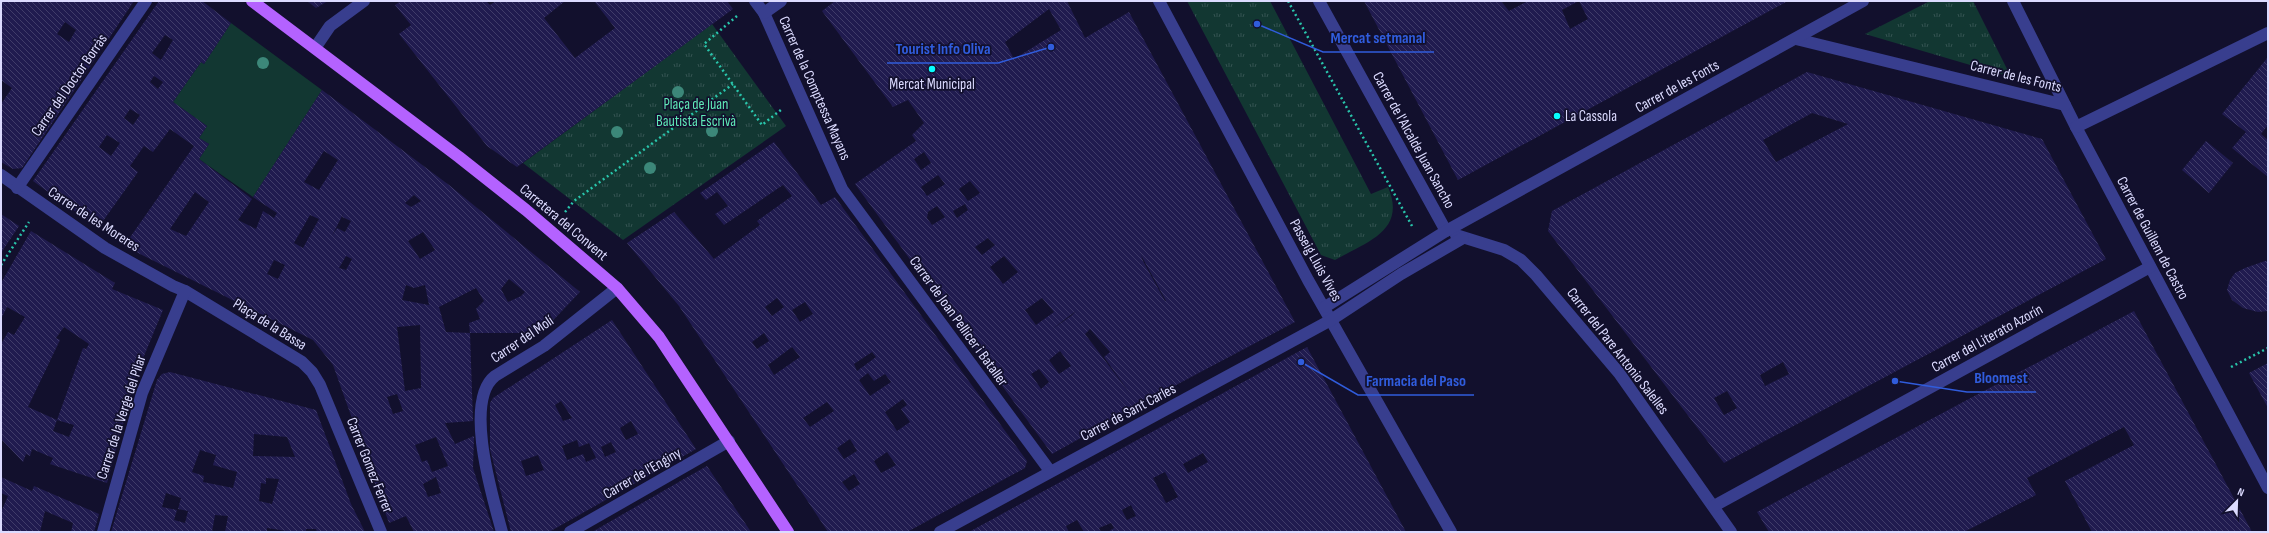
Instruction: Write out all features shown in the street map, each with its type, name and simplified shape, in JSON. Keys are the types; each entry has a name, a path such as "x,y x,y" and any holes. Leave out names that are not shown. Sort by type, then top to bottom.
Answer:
{"main road":[{"name":"Carretera del Convent","path":"252,1 465,162 550,230 617,288 636,307 659,337 788,532"}],"street":[{"name":"Carrer del Doctor Borràs","path":"17,188 146,1"},
{"path":"315,48 330,26 364,1"},
{"name":"Carrer de la Comptessa Mayans","path":"755,1 764,13 842,189"},
{"path":"764,13 781,1"},
{"name":"Passeig Lluis Vives","path":"1159,1 1308,280 1325,307 1451,532"},
{"name":"Carrer de l'Alcalde Juan Sancho","path":"1319,1 1446,231"},
{"name":"Carrer de les Fonts","path":"1325,307 1446,231 1863,1"},
{"name":"Carrer de Guillem de Castro","path":"2013,1 2076,127 2268,488"},
{"path":"2076,127 2268,33"},
{"name":"Carrer de les Fonts","path":"1796,38 2065,105"},
{"name":"Carrer de les Moreres","path":"1,175 17,188 105,248 173,286"},
{"name":"Carrer de Joan Pellicer i Bataller","path":"842,189 1050,471"},
{"name":"Carrer del Pare Antonio Salelles","path":"1446,231 1463,238 1504,250 1521,260 1536,275 1620,373 1731,532"},
{"name":"Carrer de Sant Carles","path":"940,532 1331,320 1402,274 1463,238"},
{"name":"Carrer del Literato Azorín","path":"1714,506 2150,267"},
{"name":"Plaça de la Bassa","path":"173,286 185,291 302,362 312,372 331,409"},
{"name":"Carrer del Molí","path":"502,532 489,486 483,452 484,393 490,380 544,346 617,288"},
{"name":"Carrer de la Verge del Pilar","path":"102,532 142,393 185,291"},
{"name":"Carrer Gomez Ferrer","path":"331,409 381,532"},
{"name":"Carrer de l'Enginy","path":"570,532 729,441"}],"path":[{"path":"1288,1 1423,246"},
{"path":"743,10 704,44 762,125 801,96"},
{"path":"550,230 574,201 733,84"},
{"path":"1,265 33,216"},
{"path":"2209,378 2268,348"}],"green space":[{"path":"1187,1 1270,1 1371,194 1388,187 1392,202 1392,214 1388,225 1370,241 1335,260 1321,255"},
{"path":"1930,1 1973,1 2011,77 1865,34"},
{"path":"231,23 322,90 253,197 199,159 209,144 199,138 207,126 173,102 201,62 204,64"},
{"name":"Plaça de Juan Bautista Escrivà","path":"712,24 786,126 623,240 523,163"}],"building":[{"path":"1,1 134,1 22,168 13,169 1,162 1,104 12,88 1,80","holes":["65,22 76,30 69,42 57,34"]},
{"path":"159,1 202,1 231,23 204,64 201,62 173,102 207,126 199,138 209,144 199,159 252,199 238,220 256,229 263,211 274,218 277,213 253,197 322,90 449,185 580,292 541,333 470,333 473,421 445,423 455,444 474,436 473,468 494,532 414,532 406,516 389,523 333,365 313,340 124,246 194,146 170,129 153,152 144,146 130,166 138,172 98,228 33,181","holes":["165,35 173,40 161,60 152,53","154,76 163,82 158,89 150,82","130,109 140,115 133,125 124,118","107,135 120,143 111,156 99,147","324,151 338,160 319,190 304,182","195,192 209,202 186,236 170,229","414,195 421,201 411,207 405,203","344,212 342,217 351,221 345,232 337,228 332,236","310,215 319,219 303,248 294,243","423,232 435,250 420,259 408,241","346,256 352,259 346,270 339,268","274,260 285,265 278,279 267,274","509,279 525,292 521,296 508,302 501,289","406,285 414,288 425,285 429,305 402,300","476,288 484,301 476,309 480,319 469,323 470,333 446,332 439,307","420,325 421,388 405,391 397,327","397,394 403,411 393,414 387,397","436,437 448,466 432,472 427,460 422,462 415,445","436,477 441,493 428,497 423,484"]},
{"path":"307,1 328,1 316,8"},
{"path":"401,1 486,1 490,5 496,1 565,1 544,18 575,58 615,28 594,1 727,1 733,9 517,167 487,146 399,34 411,25 395,5"},
{"path":"835,1 1067,1 1085,38 1129,12 1295,322 1161,393 1052,454 855,184 916,141 912,135 924,123 908,100 893,107 822,11","holes":["1049,9 1061,30 1014,59 1005,42","924,152 931,163 921,170 914,159","938,175 945,184 927,196 921,187","970,181 980,193 968,201 959,189","965,204 968,210 957,218 953,211","937,206 945,217 932,225 927,218 928,212","988,238 995,245 982,255 975,247","1141,255 1166,301 1143,261","1004,256 1018,272 1003,284 990,267","1042,298 1054,312 1036,325 1025,310","1076,311 1071,316 1051,330","1090,329 1110,352 1104,357 1131,395 1085,334","1060,351 1071,366 1059,374 1049,360","1039,369 1049,382 1041,389 1031,374"]},
{"path":"1364,1 1501,1 1509,11 1528,1 1579,1 1788,1 1458,180","holes":["1579,1 1588,19 1570,29 1562,10"]},
{"path":"2268,57 2268,125 2261,134 2268,140 2268,177 2232,148 2246,132 2222,114"},
{"path":"1807,72 2042,139 2106,259 1724,463 1548,231 1552,211","holes":["1812,113 1848,124 1776,162 1763,140","1783,362 1789,374 1765,386 1760,375","1727,391 1737,408 1724,415 1714,398"]},
{"path":"2206,141 2233,163 2209,193 2182,170"},
{"path":"774,142 821,205 835,197 1027,461 1025,468 907,532 828,532 679,306 627,243 674,212 714,259 760,225 757,221 792,196 783,185 724,225 715,214 728,206 717,192 706,200 700,193","holes":["777,298 784,307 772,316 765,307","805,302 813,314 800,322 792,310","764,333 769,341 757,349 752,342","792,347 800,357 774,375 768,365","872,352 876,357 857,371 854,364","868,373 874,381 885,374 891,382 870,396 859,380","903,399 907,405 901,409 910,422 897,431 885,412","827,402 834,411 810,427 803,418","850,439 857,451 844,459 837,448","887,452 896,465 881,473 874,461","854,474 860,484 849,491 842,482"]},
{"path":"1,214 19,226 1,253"},
{"path":"31,231 115,283 112,289 163,310 137,373 107,483 50,464 53,458 32,449 30,456 26,454 23,462 1,439 1,344 8,332 14,335 25,317 7,307 1,319 1,283","holes":["64,327 89,344 86,349 83,348 57,420 28,407 60,340 56,338","57,420 74,425 69,437 53,431"]},
{"path":"2268,261 2268,311 2258,312 2243,308 2232,300 2227,290 2230,280 2235,273"},
{"path":"2134,311 2252,532 2092,532 2065,481 2134,445 2124,427 2027,478 2036,495 1964,532 1769,532 1757,512"},
{"path":"612,320 696,449 549,532 511,532 490,449 490,403 493,398","holes":["561,401 572,418 563,421 555,405","631,421 638,434 626,440 620,428","577,440 579,447 589,443 596,458 586,462 583,454 567,460 562,446","611,442 616,452 605,457 601,447","538,455 544,470 526,476 521,461"]},
{"path":"1307,347 1406,532 1108,532 1114,528 1111,523 1099,528 1101,532 1084,532 1077,520 1066,526 1069,532 969,532","holes":["1203,453 1208,462 1188,473 1183,464","1165,472 1178,497 1166,503 1153,478","1131,505 1136,516 1127,520 1122,510"]},
{"path":"2268,363 2268,408 2249,373"},
{"path":"170,372 316,410 351,504 365,532 317,532 316,529 306,529 306,532 294,532 267,528 267,532 225,532 228,516 215,515 212,532 111,532 157,380 162,374","holes":["254,434 287,437 295,457 253,456","200,450 216,455 213,465 237,472 233,488 203,482 204,476 192,472","266,478 279,479 272,504 259,501 261,483 266,484","166,493 181,498 178,509 188,511 185,523 174,520 177,510 162,507"]},
{"path":"707,466 751,532 592,532 684,479"},
{"path":"1,477 32,491 34,486 99,514 94,532 71,532 73,523 45,511 40,532 1,532 1,512 8,496 1,493"}],"place":[{"name":"Mercat setmanal","path":"1257,24"},
{"name":"Tourist Info Oliva","path":"1051,47"},
{"name":"Mercat Municipal","path":"932,69"},
{"name":"La Cassola","path":"1557,116"},
{"name":"Farmacia del Paso","path":"1301,362"},
{"name":"Bloomest","path":"1895,381"}]}
